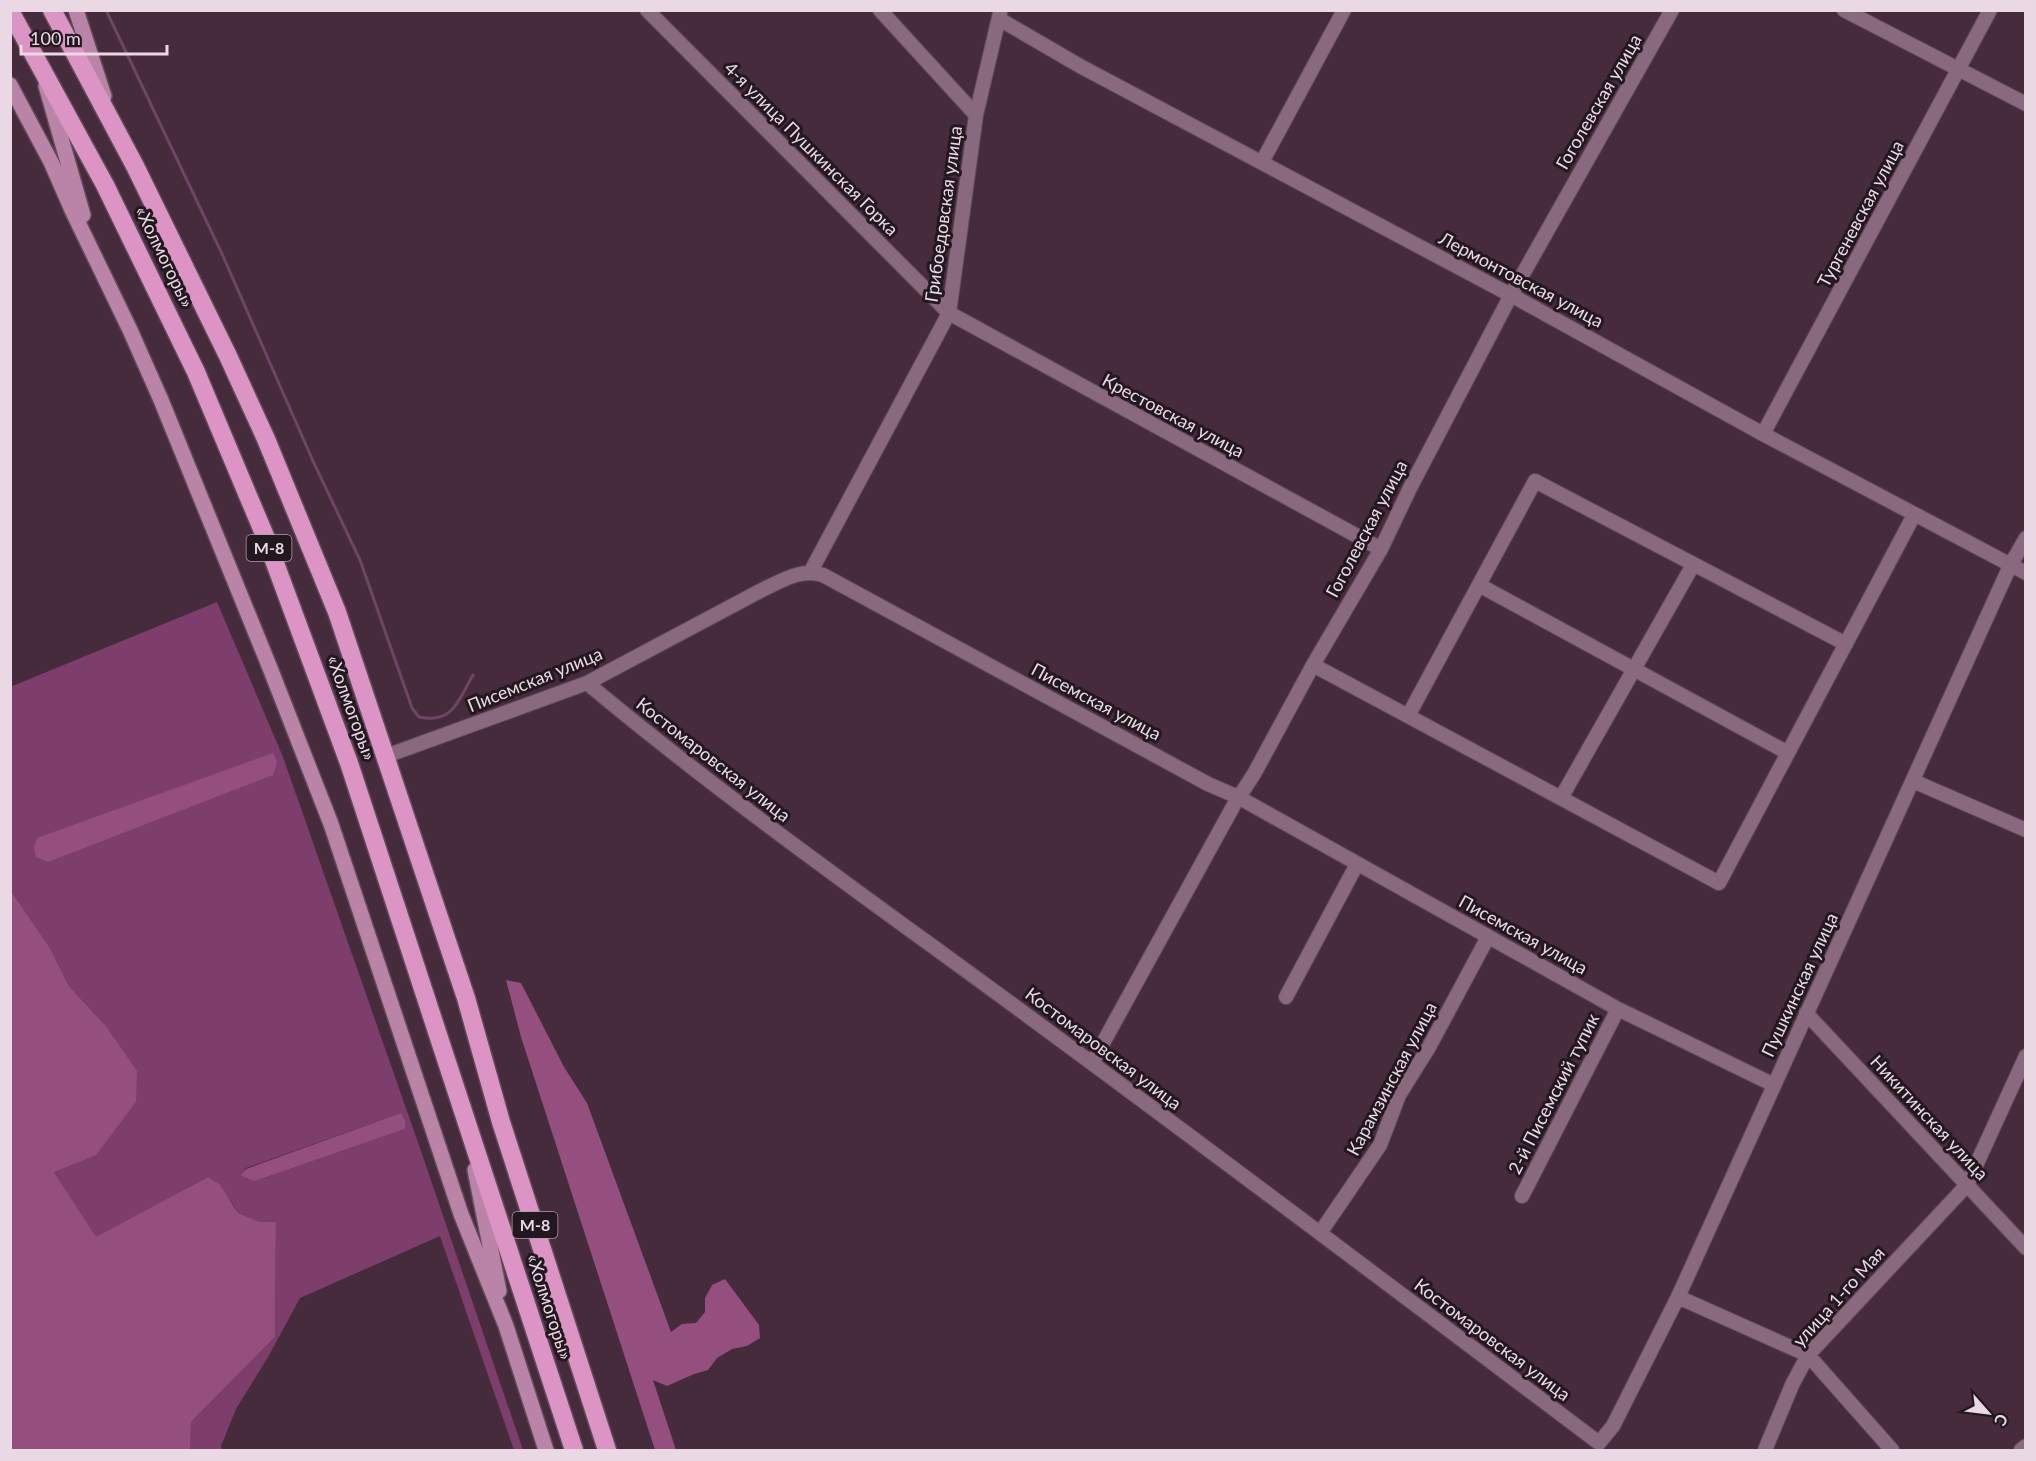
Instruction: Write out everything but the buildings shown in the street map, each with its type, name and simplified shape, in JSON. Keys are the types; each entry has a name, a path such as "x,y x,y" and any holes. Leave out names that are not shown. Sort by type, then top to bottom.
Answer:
{"highway":[{"name":"«Холмогоры»","path":"52,10 117,133 228,356 266,440 337,612 466,998 501,1122 608,1450"},
{"name":"«Холмогоры»","path":"10,11 105,185 191,361 265,536 349,763 574,1450"}],"main road":[{"path":"76,10 117,133"},
{"path":"40,66 95,256"},
{"path":"10,85 43,144 161,400 332,824 461,1214 506,1326 546,1450"},
{"path":"464,1111 506,1326"}],"street":[{"name":"4-я улица Пушкинская Горка","path":"648,10 949,313"},
{"path":"880,10 976,115"},
{"path":"1262,162 1344,10"},
{"name":"Гоголевская улица","path":"1092,1063 1238,797 1254,774 1313,665 1381,549 1410,488 1511,295 1672,10"},
{"path":"1844,10 2025,105"},
{"name":"Тургеневская улица","path":"1763,434 1990,10"},
{"name":"Грибоедовская улица","path":"811,571 949,313 976,115 999,15"},
{"name":"Лермонтовская улица","path":"999,15 1080,66 1511,295 1763,434 2025,573"},
{"name":"Крестовская улица","path":"949,313 1381,549"},
{"path":"1408,716 1535,481 1846,644"},
{"path":"1313,665 1719,883 1914,515"},
{"name":"Пушкинская улица","path":"1599,1443 1613,1426 1678,1297 2010,566 2025,538"},
{"path":"1561,798 1693,565"},
{"name":"Писемская улица","path":"386,756 586,683 762,590 789,577 811,571 823,575 1208,784 1238,797 1618,1009 1774,1084"},
{"path":"1479,585 1788,753"},
{"name":"Костомаровская улица","path":"586,683 642,729 814,860 1092,1063 1599,1443"},
{"path":"1913,781 2025,830"},
{"path":"1286,997 1357,864"},
{"name":"Карамзинская улица","path":"1320,1233 1380,1145 1400,1095 1429,1047 1488,937"},
{"name":"2-й Писемский тупик","path":"1522,1196 1618,1009"},
{"name":"Никитинская улица","path":"1806,1013 2025,1248"},
{"name":"улица 1-го Мая","path":"1765,1450 1792,1385 1808,1355 1967,1185 2025,1056"},
{"path":"1678,1297 1808,1355 1892,1450"},
{"path":"2021,1450 2025,1446"}],"shaded area":[{"path":"217,602 283,757 523,1450 514,1450 440,1236 300,1298 236,1409 221,1446 222,1450 190,1450 191,1422 275,1337 276,1222 260,1222 238,1213 233,1204 208,1177 96,1238 54,1172 118,1125 136,1102 105,1025 69,986 50,948 11,891 10,687","holes":["401,1113 405,1120 405,1129 258,1180 240,1175 246,1168"]},
{"path":"273,753 277,762 273,775 48,862 36,857 34,848 37,838"},
{"path":"11,891 50,948 69,986 105,1025 137,1071 136,1102 96,1155 54,1172 96,1237 208,1177 220,1185 238,1213 260,1222 276,1222 275,1337 191,1422 190,1450 11,1450"},
{"path":"506,980 521,983 564,1067 587,1103 671,1332 682,1324 696,1323 705,1312 705,1298 712,1285 725,1279 759,1325 760,1338 747,1346 732,1349 717,1358 708,1370 667,1386 653,1380 676,1450 655,1450 521,1037"},
{"path":"401,1113 405,1120 405,1129 258,1180 254,1181 240,1175 246,1169"}],"waterway":[{"path":"106,10 223,256 313,461 360,560 412,708 419,717 440,717 448,713 459,701 473,675"}]}
